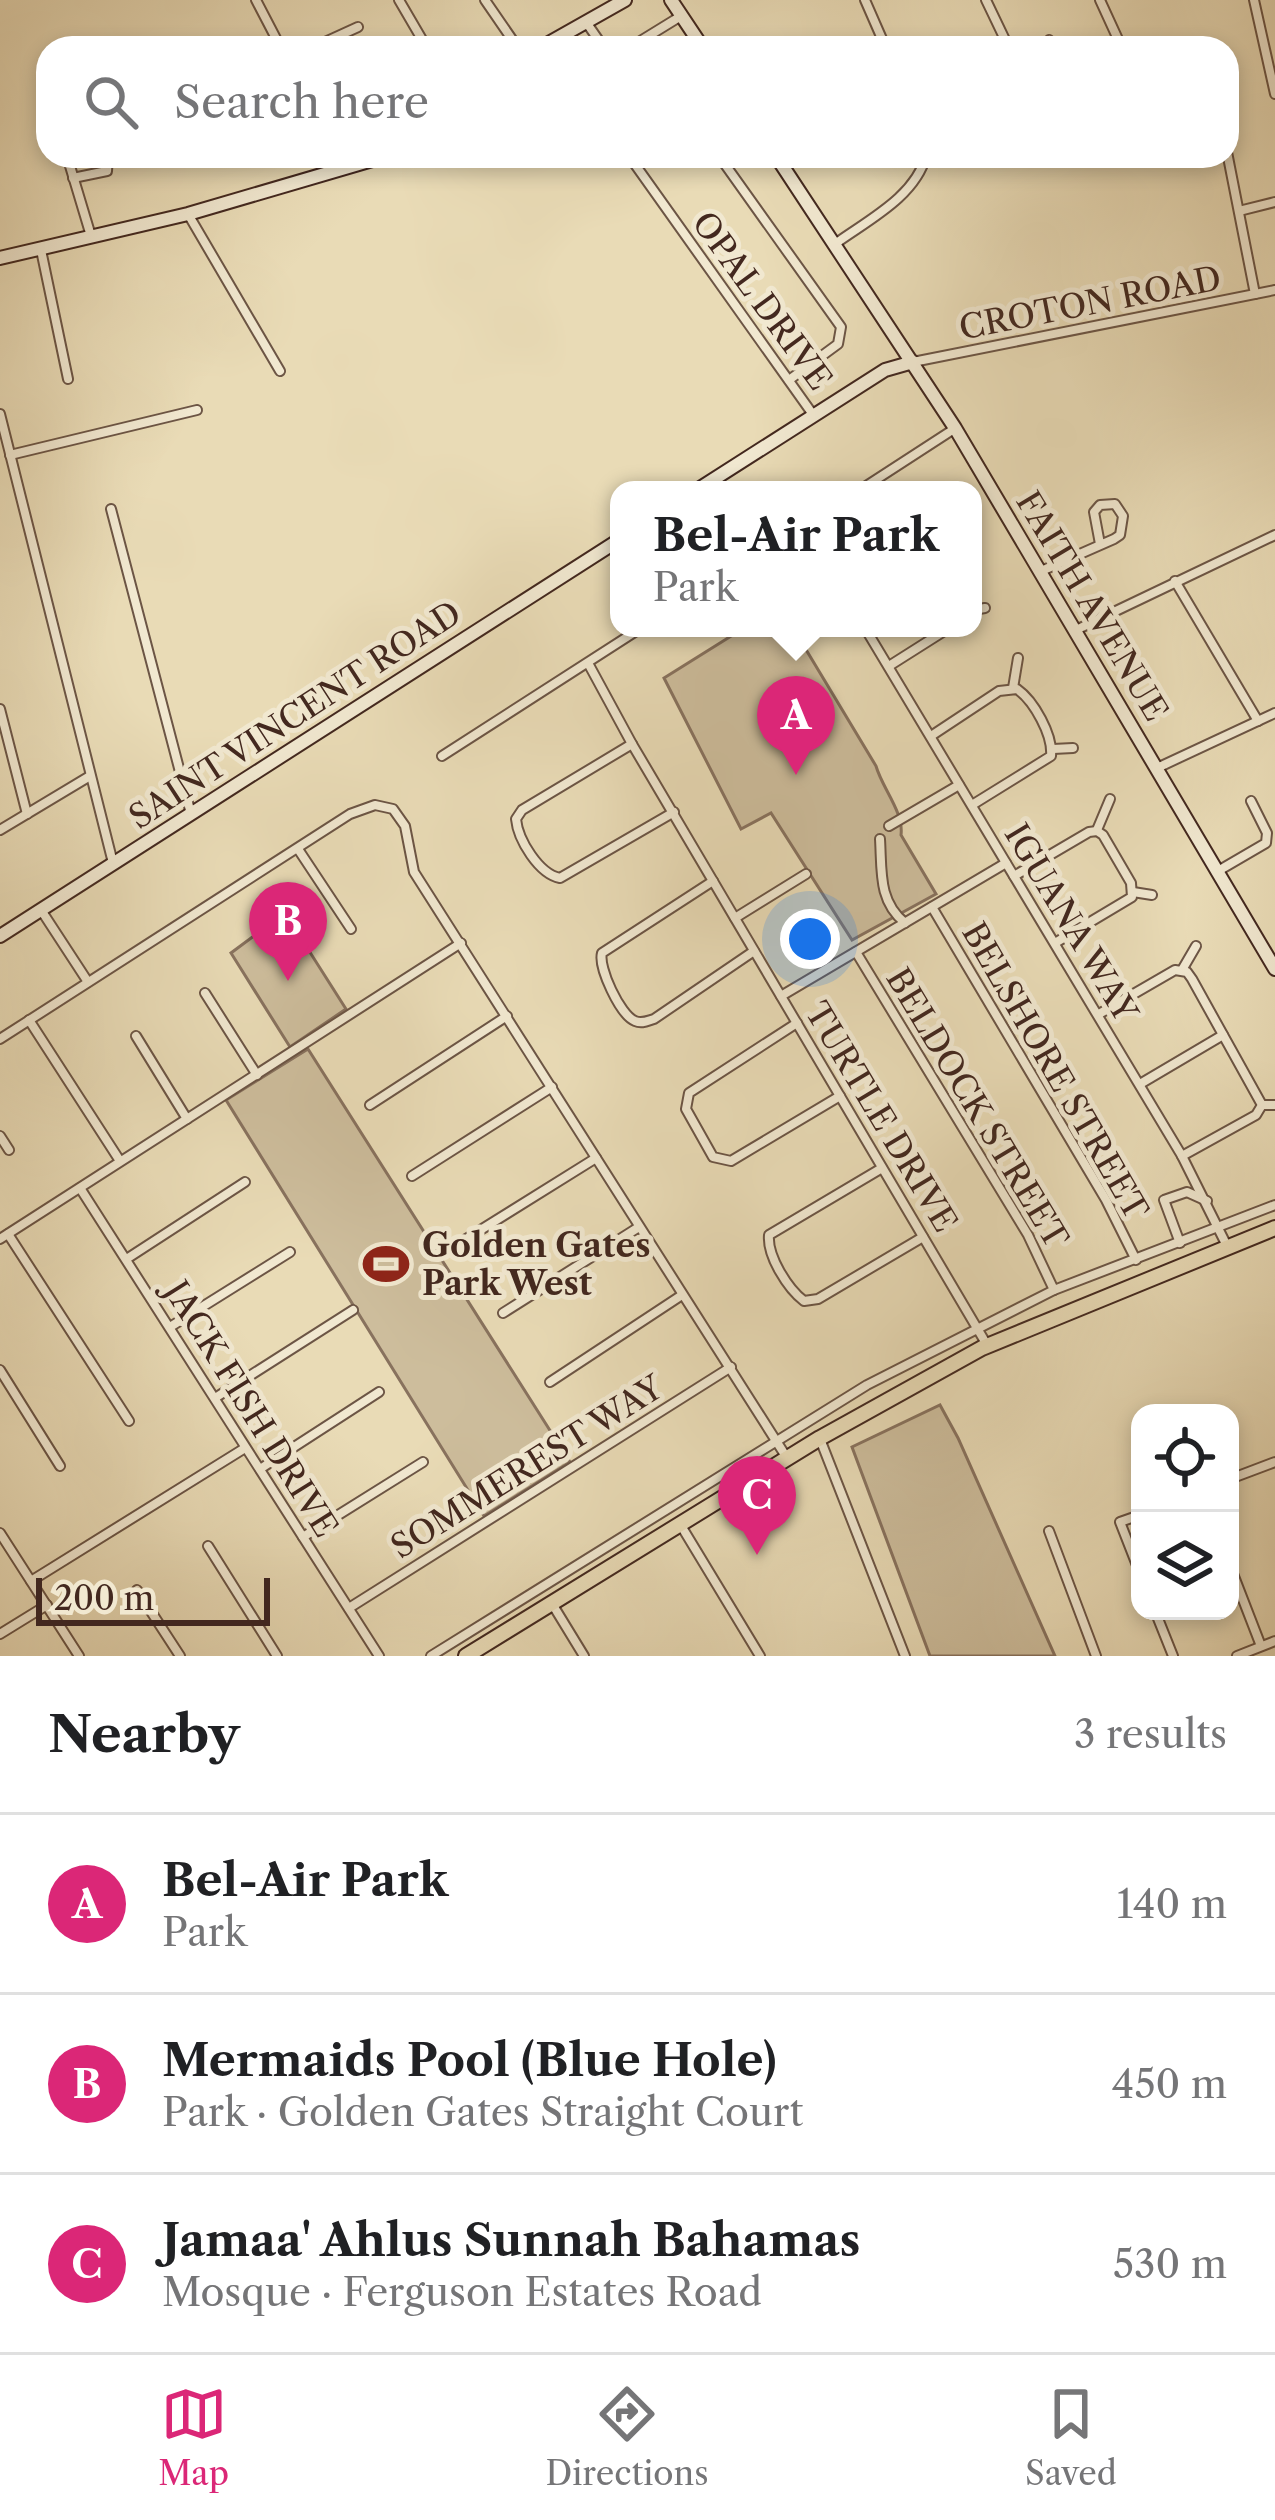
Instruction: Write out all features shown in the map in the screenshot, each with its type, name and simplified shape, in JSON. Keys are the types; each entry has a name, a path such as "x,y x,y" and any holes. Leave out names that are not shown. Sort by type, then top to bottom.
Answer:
{"main road":[{"path":"466,1656 820,1438 988,1345 1275,1228"}],"street":[{"path":"256,0 275,36"},
{"path":"399,0 420,36"},
{"path":"485,0 510,36"},
{"path":"561,36 625,0"},
{"path":"671,0 695,36"},
{"path":"866,0 881,36"},
{"path":"986,0 1003,36"},
{"path":"1100,0 1116,36"},
{"path":"1254,0 1275,94"},
{"path":"655,36 681,16"},
{"path":"586,22 596,36"},
{"path":"338,36 358,27"},
{"path":"70,168 91,238"},
{"path":"73,178 109,168"},
{"path":"0,258 188,214 348,168"},
{"name":"OPAL DRIVE","path":"637,168 814,416"},
{"path":"728,168 841,327 838,344 789,380"},
{"name":"FAITH AVENUE","path":"784,168 955,428 1275,969"},
{"path":"836,244 906,192 922,168"},
{"path":"1230,168 1255,294"},
{"path":"1239,211 1275,202"},
{"path":"188,214 280,371"},
{"path":"41,250 68,379"},
{"name":"CROTON ROAD","path":"914,362 1275,290"},
{"path":"712,481 886,370 914,362"},
{"path":"10,455 197,410"},
{"path":"0,414 113,864"},
{"path":"874,481 955,428"},
{"path":"1039,572 1117,538 1124,529 1115,504 1100,505 1094,512 1100,544"},
{"path":"112,509 191,814"},
{"path":"1074,631 1275,535"},
{"name":"SAINT VINCENT ROAD","path":"0,936 610,546"},
{"path":"1175,581 1258,721"},
{"path":"442,756 627,637"},
{"name":"IGUANA WAY","path":"871,637 1183,1156 1227,1246"},
{"path":"889,666 935,637"},
{"path":"1013,688 1018,658"},
{"name":"TURTLE DRIVE","path":"588,663 988,1345"},
{"path":"931,736 999,691 1013,688 1026,696 1053,749"},
{"path":"0,709 28,814"},
{"path":"1156,768 1275,713"},
{"path":"632,745 522,810 516,819 519,834 546,874 560,878 674,812"},
{"path":"1053,749 1073,748"},
{"path":"972,805 1046,762 1053,749"},
{"path":"0,830 90,776"},
{"path":"889,826 959,784"},
{"path":"1014,876 1097,830 1110,799"},
{"path":"1218,871 1266,843 1267,833 1251,802"},
{"path":"0,1039 356,811 381,805 393,809 404,821 414,872 787,1458"},
{"path":"1097,830 1133,892"},
{"path":"880,839 883,891 905,923"},
{"path":"298,849 351,929"},
{"path":"781,996 1006,863"},
{"path":"735,918 806,874"},
{"path":"712,880 604,950 599,962 602,972 628,1016 644,1022 754,951"},
{"path":"1133,892 1152,895"},
{"path":"1054,943 1127,904 1133,892"},
{"name":"BELSHORE STREET","path":"932,907 1106,1200 1136,1260"},
{"path":"41,910 88,982"},
{"path":"1261,945 1275,935"},
{"path":"129,1421 4,1236 461,943"},
{"path":"1099,1014 1182,970 1196,946"},
{"name":"BELDOCK STREET","path":"856,952 1028,1235 1054,1290"},
{"path":"1182,970 1192,979 1262,1105"},
{"path":"205,993 257,1075"},
{"path":"370,1105 508,1016"},
{"path":"29,1020 120,1161"},
{"path":"797,1023 689,1093 686,1109 712,1157 730,1161 840,1096"},
{"path":"1140,1084 1223,1035"},
{"path":"136,1036 187,1119"},
{"path":"412,1176 552,1087"},
{"path":"1262,1105 1275,1105"},
{"path":"1183,1156 1256,1115 1262,1105"},
{"path":"0,1136 9,1150"},
{"path":"442,1254 596,1159"},
{"path":"883,1168 771,1233 767,1239 770,1251 796,1296 810,1301 923,1238"},
{"path":"128,1258 245,1181"},
{"name":"JACK FISH DRIVE","path":"80,1188 380,1656"},
{"path":"1180,1243 1164,1200 1187,1192 1207,1201"},
{"path":"431,1656 867,1385 1054,1290 1275,1205"},
{"path":"503,1313 640,1227"},
{"path":"170,1327 290,1252"},
{"path":"550,1382 682,1294"},
{"path":"215,1398 352,1310"},
{"name":"SOMMEREST WAY","path":"349,1608 731,1367"},
{"path":"0,1370 60,1466"},
{"path":"260,1469 379,1393"},
{"path":"820,1438 905,1656"},
{"path":"31,1581 245,1448"},
{"path":"303,1537 423,1462"},
{"path":"1239,1476 1275,1462"},
{"path":"1131,1518 1120,1522 1131,1550"},
{"path":"680,1524 760,1656"},
{"path":"1049,1531 1096,1656"},
{"path":"0,1533 79,1656"},
{"path":"208,1546 277,1656"},
{"path":"1239,1588 1262,1646"},
{"path":"137,1590 180,1656"},
{"path":"551,1602 584,1656"},
{"path":"0,1634 47,1605"},
{"path":"1159,1620 1173,1656"},
{"path":"1237,1656 1275,1640"}],"shaded area":[{"path":"730,637 798,637 876,766 899,818 901,835 936,894 852,940 771,813 741,829 664,678"},
{"path":"285,913 346,1009 290,1047 231,953"},
{"name":"Golden Gates Park West","path":"308,1049 570,1462 484,1516 226,1100"},
{"path":"940,1405 1055,1656 930,1656 852,1447"}],"place":[{"name":"Bel-Air Park","path":"796,775"},
{"name":"Mermaids Pool (Blue Hole)","path":"288,981"},
{"name":"Golden Gates Park West","path":"386,1264"},
{"name":"Jamaa' Ahlus Sunnah Bahamas","path":"757,1555"}]}
